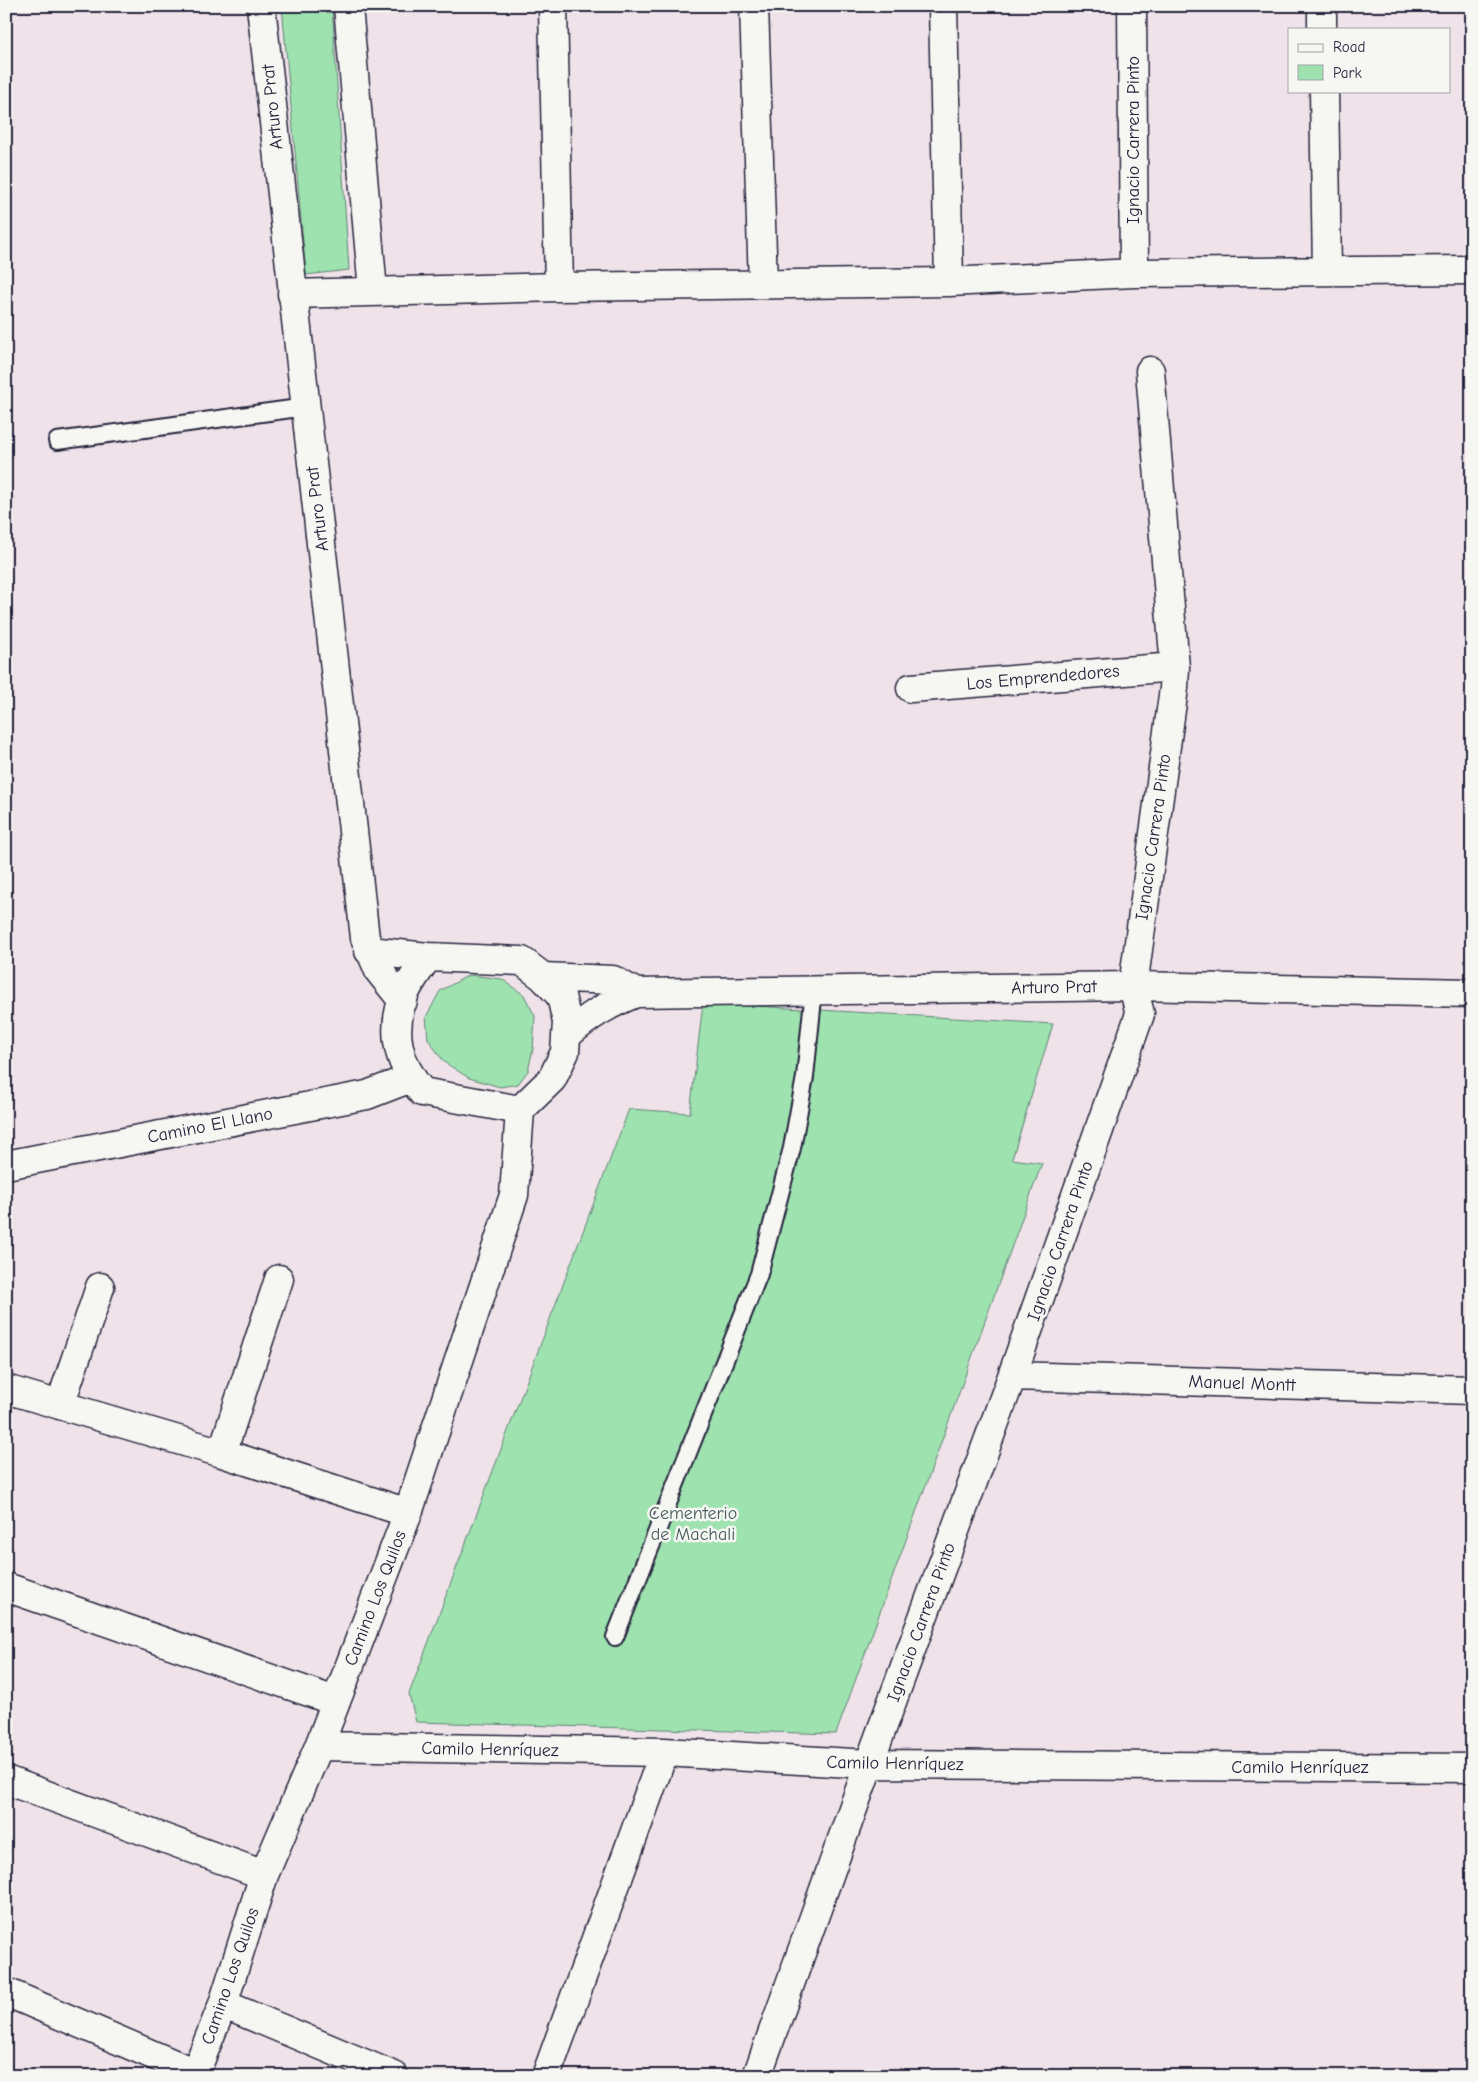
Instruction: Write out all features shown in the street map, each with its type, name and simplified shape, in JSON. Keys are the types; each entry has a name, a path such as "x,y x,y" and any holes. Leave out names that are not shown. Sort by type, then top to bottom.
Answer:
{"street":[{"name":"Arturo Prat","path":"261,6 365,938 369,952 379,971 403,1001"},
{"path":"348,6 373,291"},
{"path":"553,6 559,287"},
{"path":"754,6 763,284"},
{"path":"943,6 949,282"},
{"name":"Ignacio Carrera Pinto","path":"1132,6 1134,273"},
{"path":"1322,6 1322,28"},
{"path":"1324,92 1327,270"},
{"path":"292,294 559,287 949,282 1134,273 1472,270"},
{"name":"Ignacio Carrera Pinto","path":"757,2076 869,1764 1012,1376 1140,1014 1133,986 1175,667 1150,371"},
{"name":"Los Emprendedores","path":"911,688 1175,667"},
{"path":"369,952 428,957 522,961 543,977 561,996 567,1022 565,1052 552,1079 520,1110 422,1092 411,1078 399,1052 396,1022 406,991 428,957"},
{"path":"543,977 613,980 636,994"},
{"name":"Arturo Prat","path":"566,1036 609,1004 636,994 814,989 1133,986 1472,993"},
{"name":"Camino El Llano","path":"6,1164 367,1095 411,1078"},
{"name":"Camino Los Quilos","path":"194,2074 223,2004 264,1875 319,1746 408,1513 514,1195 520,1110"},
{"path":"222,1453 279,1279"},
{"path":"60,1405 100,1287"},
{"name":"Manuel Montt","path":"1012,1376 1472,1390"},
{"path":"6,1389 222,1453 408,1513"},
{"path":"6,1587 335,1701"},
{"name":"Camilo Henríquez","path":"319,1746 664,1752 869,1764 1472,1768"},
{"path":"546,2076 664,1752"},
{"path":"6,1780 264,1875"},
{"path":"6,1992 194,2074"},
{"path":"223,2004 394,2076"}],"lane":[{"path":"57,441 306,407"},
{"path":"615,1637 759,1274 792,1148 805,1077 814,989"}],"green space":[{"path":"282,6 332,6 349,270 306,275"},
{"path":"469,975 502,979 524,995 535,1016 533,1049 528,1071 518,1084 500,1087 469,1078 444,1062 428,1039 426,1017 440,991"},
{"name":"Cementerio de Machali","path":"703,1003 1053,1024 1012,1159 1042,1163 836,1734 416,1722 409,1694 629,1109 690,1113"}]}
